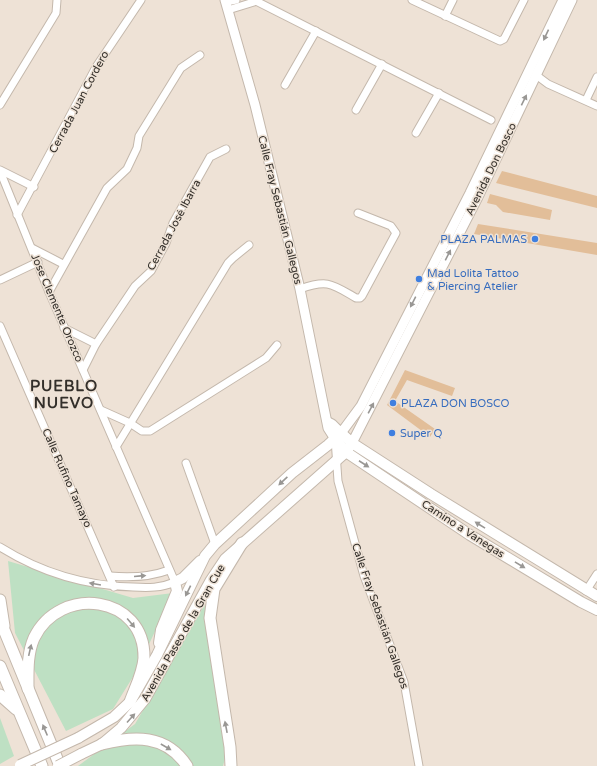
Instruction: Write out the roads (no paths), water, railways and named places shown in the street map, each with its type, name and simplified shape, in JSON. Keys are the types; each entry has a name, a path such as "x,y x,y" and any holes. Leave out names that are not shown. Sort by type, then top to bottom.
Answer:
{"highway":[{"path":"231,766 230,747 210,618 214,589 242,543"},
{"path":"0,600 2,625 59,766"},
{"path":"28,689 30,653 34,638 43,625 55,614 71,605 97,602 113,608 124,615 141,638 144,659 130,702"},
{"path":"0,666 42,766"},
{"path":"0,696 19,711"},
{"path":"102,744 129,738 150,740 172,751 187,766"}],"main road":[{"name":"Camino a Vanegas","path":"338,436 352,443 586,591 597,596"},
{"name":"Camino a Vanegas","path":"338,436 346,452 470,535 581,602 597,610"},
{"name":"Avenida Paseo de la Gran Cue","path":"19,766 78,738 114,717 130,702 157,655 206,556 215,544 292,473 338,436"},
{"name":"Avenida Paseo de la Gran Cue","path":"59,766 102,744 121,728 146,699 211,580 226,559 312,480 346,452 352,443"},
{"path":"305,463 311,462 316,468 316,472 312,480"},
{"path":"157,655 161,630 177,591 175,582 183,578 206,556"}],"street":[{"path":"0,105 56,13 57,0"},
{"name":"Cerrada Juan Cordero","path":"18,215 96,67 141,0"},
{"path":"226,4 236,0"},
{"path":"412,0 427,3 445,16 500,41 504,39 524,0"},
{"path":"445,16 452,0"},
{"name":"Avenida Don Bosco","path":"338,436 361,406 470,193 562,0"},
{"name":"Avenida Don Bosco","path":"352,443 478,196 572,0"},
{"path":"226,4 256,1 491,120"},
{"name":"Calle Fray Sebastián Gallegos","path":"226,4 254,105 300,289 328,428 338,436 336,461 338,481 364,576 404,682 419,766"},
{"path":"285,85 316,31"},
{"path":"49,292 63,264 107,188 127,169 137,148 140,136 181,68 200,55"},
{"path":"356,110 382,64"},
{"path":"536,75 548,84 597,106"},
{"path":"586,100 597,77"},
{"path":"416,133 439,93"},
{"name":"Cerrada José Ibarra","path":"83,370 96,344 135,286 151,271 166,243 172,223 210,157 226,149"},
{"path":"0,171 34,187"},
{"name":"Jose Clemente Orozco","path":"0,171 64,328 102,410 116,447 175,582"},
{"path":"300,289 315,283 332,284 356,298 360,298 362,296 396,233 392,226 358,213"},
{"path":"116,447 228,263 249,245"},
{"path":"32,248 63,264"},
{"path":"0,280 38,262"},
{"name":"Calle Rufino Tamayo","path":"0,326 114,587"},
{"path":"64,328 96,344"},
{"path":"102,410 130,423 142,432 154,430 266,358 277,345"},
{"path":"186,463 215,544"},
{"path":"0,547 13,555 51,571 95,585 114,587 160,587 175,582"},
{"path":"110,576 148,576 169,570"},
{"path":"586,591 597,574"}],"place":[{"name":"PLAZA PALMAS","path":"535,239"},
{"name":"Mad Lolita Tattoo & Piercing Atelier","path":"419,279"},
{"name":"PLAZA DON BOSCO","path":"393,403"},
{"name":"Super Q","path":"392,433"}],"district":[{"name":"PUEBLO NUEVO","path":"64,394"}]}
